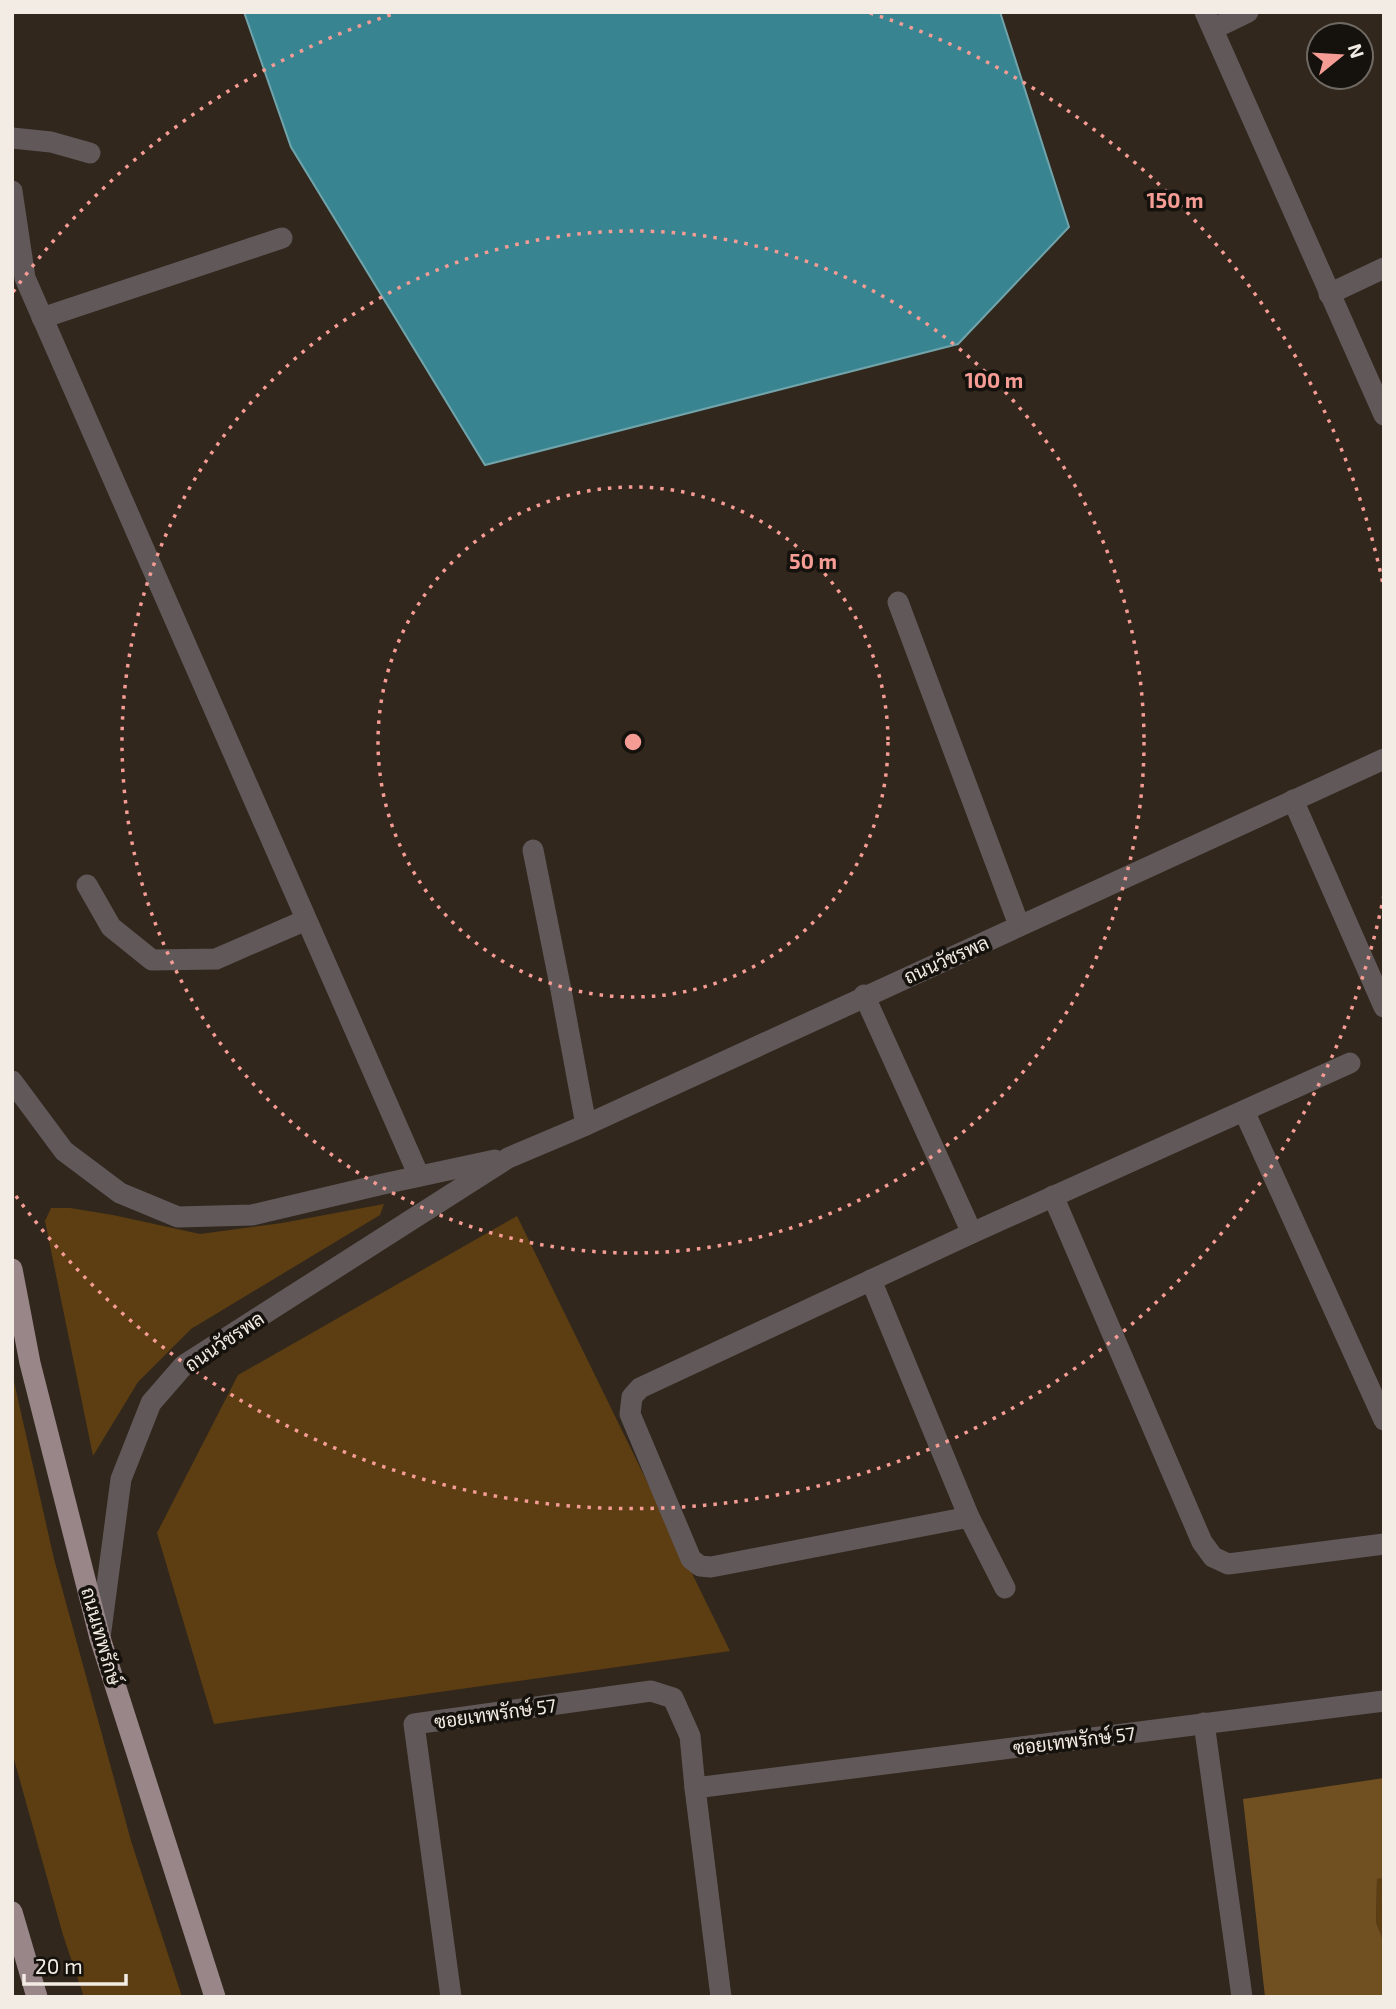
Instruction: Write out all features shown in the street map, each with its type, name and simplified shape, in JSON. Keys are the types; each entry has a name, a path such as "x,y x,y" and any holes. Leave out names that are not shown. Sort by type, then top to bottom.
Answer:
{"main road":[{"name":"ถนนเทพรักษ์","path":"12,1269 30,1363 100,1638 215,1997"},
{"path":"12,1912 37,1997"}],"street":[{"path":"1248,12 1209,21 1384,415"},
{"path":"12,138 51,142 90,153"},
{"path":"12,191 25,278 419,1176"},
{"path":"42,318 282,239"},
{"path":"1329,294 1384,268"},
{"path":"898,602 1019,925"},
{"name":"ถนนวัชรพล","path":"100,1638 121,1479 151,1403 184,1365 508,1158 586,1125 864,995 1384,759"},
{"path":"1293,800 1384,1007"},
{"path":"533,850 586,1125"},
{"path":"87,885 111,927 152,960 216,959 306,920"},
{"path":"864,995 972,1233"},
{"path":"969,1517 725,1564 700,1566 691,1559 629,1413 632,1397 640,1388 972,1233 1350,1063"},
{"name":"ถนนวัชรพล","path":"12,1081 64,1151 120,1192 178,1217 252,1215 508,1158"},
{"path":"1244,1111 1384,1420"},
{"path":"1053,1196 1202,1542 1213,1557 1228,1564 1384,1544"},
{"path":"871,1280 969,1517 1005,1588"},
{"name":"ซอยเทพรักษ์ 57","path":"451,1997 414,1724 651,1691 673,1698 690,1736 721,1997"},
{"name":"ซอยเทพรักษ์ 57","path":"695,1787 1384,1701"},
{"path":"1204,1723 1242,1997"}],"shaded area":[{"path":"384,1204 380,1215 191,1329 138,1382 93,1456 45,1221 51,1208 70,1208 113,1215 200,1234 282,1223"},
{"path":"517,1216 730,1651 214,1724 157,1533 238,1375"},
{"path":"12,1373 54,1559 131,1841 182,1997 84,1997 63,1935 12,1752"},
{"path":"1384,1778 1384,1878 1377,1879 1376,1922 1384,1943 1384,1997 1265,1997 1243,1799"},
{"path":"1384,1878 1384,1943 1376,1922 1377,1879"}],"water":[{"path":"244,12 1000,12 1069,227 958,344 485,465 291,147"}]}
